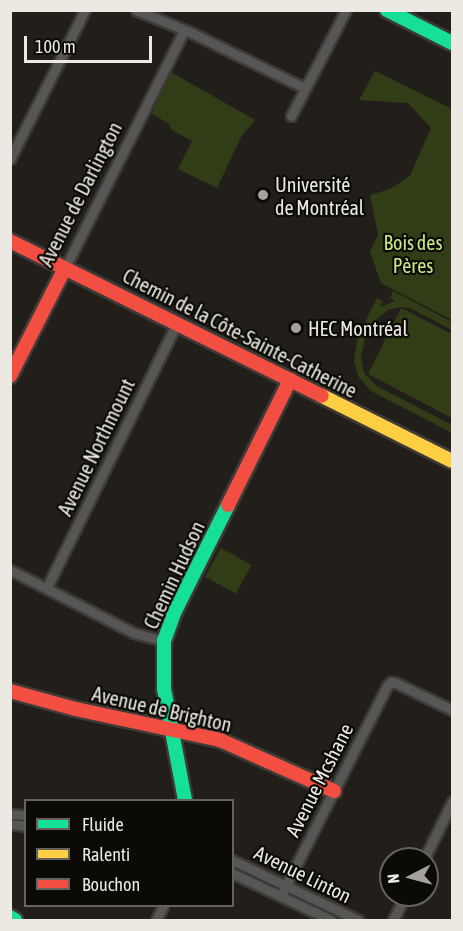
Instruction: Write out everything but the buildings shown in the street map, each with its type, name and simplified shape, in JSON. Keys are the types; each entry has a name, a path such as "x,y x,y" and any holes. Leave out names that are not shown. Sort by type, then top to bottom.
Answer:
{"street":[{"path":"10,159 85,10"},
{"path":"136,10 184,30 305,88"},
{"path":"291,116 346,10"},
{"path":"387,10 453,43"},
{"name":"Avenue de Darlington","path":"10,376 184,30"},
{"name":"Chemin de la Côte-Sainte-Catherine","path":"10,241 453,461"},
{"name":"Avenue Northmount","path":"47,587 177,323"},
{"name":"Chemin Hudson","path":"185,799 164,690 164,641 175,611 290,380"},
{"path":"10,570 134,633 164,641"},
{"name":"Avenue Mcshane","path":"283,891 391,682 453,710"},
{"name":"Avenue de Brighton","path":"10,691 238,747 334,791"},
{"path":"430,847 453,802"},
{"name":"Avenue Linton","path":"234,861 331,921"},
{"name":"Avenue Linton","path":"234,874 358,921"},
{"path":"156,921 163,907"},
{"path":"393,921 400,907"},
{"path":"10,917 15,921"}],"green space":[{"path":"169,71 255,120 241,137 217,188 178,169 192,141 172,130 168,123 152,114"},
{"name":"Bois des Pères","path":"375,71 452,109 452,320 381,283 370,252 378,235 370,195 390,189 410,176 431,128 408,103 359,100"},
{"path":"393,291 452,322 452,330 410,308 400,307 388,310 377,319 366,335 361,357 364,373 377,386 452,425 452,433 371,391 358,376 354,361 358,336 377,298 383,301 380,307 395,301 390,298"},
{"path":"401,308 452,334 452,418 368,374"},
{"path":"221,548 252,565 236,594 205,577"}],"traffic: fast":[{"path":"387,10 452,43"},
{"path":"185,799 164,689 164,641 175,611 228,505"},
{"path":"10,917 15,920"}],"traffic: slow":[{"path":"322,396 452,461"}],"traffic: jam":[{"path":"10,241 322,396"},
{"path":"10,376 65,268"},
{"path":"228,505 290,380"},
{"path":"10,691 76,709 220,740 334,791"}],"place":[{"name":"Université de Montréal","path":"263,195"},
{"name":"HEC Montréal","path":"296,328"}]}
